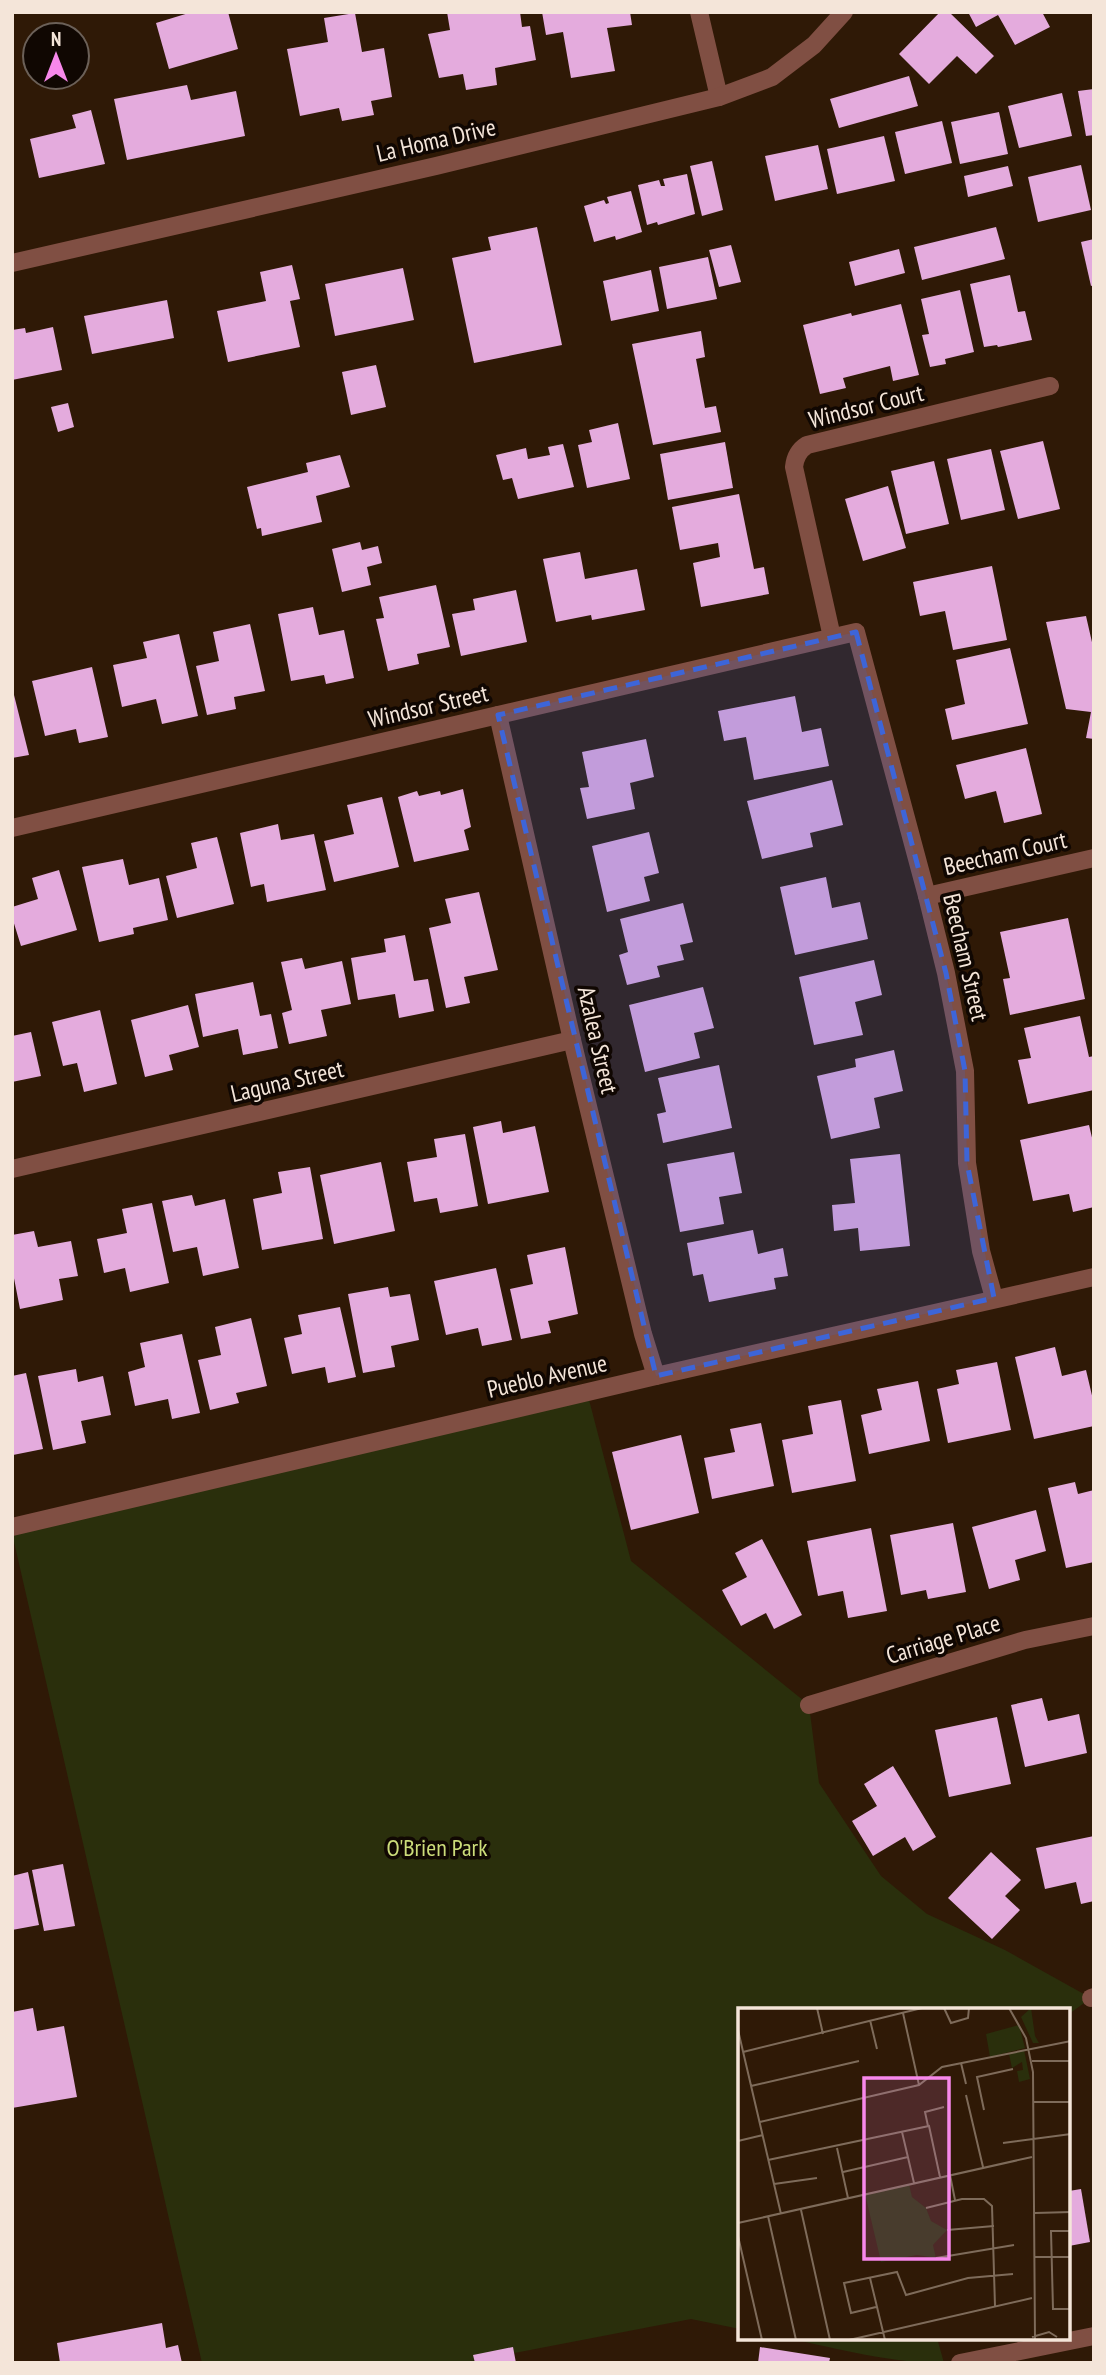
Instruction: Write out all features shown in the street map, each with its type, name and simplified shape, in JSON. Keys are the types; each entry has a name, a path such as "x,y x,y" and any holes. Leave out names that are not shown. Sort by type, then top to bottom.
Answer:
{"street":[{"path":"699,12 719,97"},
{"name":"La Homa Drive","path":"12,263 436,166 719,97 772,77 814,45 844,12"},
{"name":"Windsor Court","path":"832,637 794,467 794,460 802,448 1050,386"},
{"name":"Windsor Street","path":"12,828 856,632"},
{"name":"Beecham Street","path":"856,632 928,896 946,973 965,1071 967,1163 981,1251 993,1298"},
{"name":"Azalea Street","path":"498,715 572,1040 643,1334 656,1376"},
{"name":"Beecham Court","path":"928,896 1094,858"},
{"name":"Laguna Street","path":"12,1170 572,1040"},
{"name":"Pueblo Avenue","path":"12,1527 993,1298 1094,1277"},
{"name":"Carriage Place","path":"809,1705 1025,1640 1094,1626"},
{"path":"960,2363 1094,2336"}],"highlighted area":[{"path":"856,632 946,973 965,1071 967,1163 994,1298 656,1376 498,715"}],"green space":[{"name":"O'Brien Park","path":"587,1392 631,1561 809,1705 819,1783 881,1876 927,1914 1005,1950 1091,1998 1071,2013 1071,2008 738,2008 738,2329 691,2319 463,2363 202,2363 12,1533"},
{"path":"796,2340 938,2340 944,2363 885,2358"}],"building":[{"path":"192,12 228,12 238,49 169,69 156,23"},
{"path":"447,12 520,12 522,27 530,26 536,60 495,68 497,85 466,90 463,74 439,78 428,34 450,30"},
{"path":"542,12 630,12 632,25 607,28 615,71 571,78 563,32 546,35"},
{"path":"940,12 949,12 994,56 976,74 957,56 929,84 899,54"},
{"path":"968,12 1042,12 1050,27 1015,45 998,15 976,27"},
{"path":"355,13 362,52 384,48 392,97 371,101 374,115 342,121 339,108 300,116 287,49 328,42 324,18"},
{"path":"909,76 918,106 839,128 830,99"},
{"path":"187,85 191,100 236,91 245,136 127,160 114,99"},
{"path":"1094,89 1094,135 1086,136 1078,91"},
{"path":"1062,93 1072,136 1019,148 1008,106"},
{"path":"91,110 105,164 39,178 30,139 76,128 72,115"},
{"path":"999,112 1008,154 960,164 951,122"},
{"path":"942,121 952,163 905,174 895,132"},
{"path":"884,136 895,181 837,194 827,149"},
{"path":"818,145 828,189 775,201 765,156"},
{"path":"712,161 723,210 702,216 690,166"},
{"path":"1081,165 1091,210 1038,222 1028,177"},
{"path":"1008,166 1013,186 968,197 964,176"},
{"path":"687,174 695,214 658,225 657,222 647,225 638,185 659,180 661,186 665,186 663,179"},
{"path":"631,191 642,232 616,240 615,236 594,242 584,206 604,200 606,204 609,203 607,197"},
{"path":"537,227 562,345 474,363 452,258 491,250 488,237"},
{"path":"996,227 1005,259 922,280 914,247"},
{"path":"1094,239 1094,285 1091,286 1081,242"},
{"path":"731,245 741,282 719,287 709,250"},
{"path":"899,249 905,273 855,286 849,262"},
{"path":"708,257 717,299 667,309 659,267"},
{"path":"292,265 300,299 290,301 300,347 228,362 217,311 266,301 260,272"},
{"path":"403,268 414,320 335,336 325,284"},
{"path":"651,270 659,311 611,321 603,281"},
{"path":"1010,275 1018,312 1025,311 1032,340 984,347 970,284"},
{"path":"960,290 974,352 945,359 946,364 930,367 922,335 929,334 921,299"},
{"path":"167,300 174,338 92,354 84,316"},
{"path":"901,304 919,375 893,381 890,366 843,378 846,388 820,394 803,325"},
{"path":"53,327 62,370 12,380 12,330 25,328 26,333"},
{"path":"701,331 705,357 696,359 705,408 716,406 721,432 653,445 632,344"},
{"path":"376,365 386,407 351,415 342,372"},
{"path":"68,403 74,427 58,432 51,407"},
{"path":"618,423 630,479 587,488 578,445 592,442 589,430"},
{"path":"1043,441 1060,509 1018,519 1000,451"},
{"path":"725,442 733,488 668,500 660,454"},
{"path":"563,444 574,487 518,499 512,478 503,480 496,455 526,448 528,459 550,455 548,447"},
{"path":"991,449 1005,510 961,520 947,459"},
{"path":"340,455 350,487 316,496 322,522 262,536 261,528 257,529 247,487 308,472 306,463"},
{"path":"934,461 949,524 906,534 891,471"},
{"path":"888,486 906,548 863,561 845,499"},
{"path":"739,494 754,569 764,567 769,594 701,607 693,563 720,557 718,543 680,550 672,507"},
{"path":"360,542 362,550 378,546 382,563 367,567 371,585 342,592 332,549"},
{"path":"580,552 585,579 637,569 645,610 592,620 591,615 556,622 543,559"},
{"path":"992,566 1007,640 953,650 945,611 920,616 913,582"},
{"path":"436,585 450,647 417,654 419,664 388,671 376,619 384,618 379,597"},
{"path":"516,590 527,642 461,656 452,614 475,610 473,599"},
{"path":"313,607 319,635 344,630 354,678 326,684 324,675 291,681 278,614"},
{"path":"1086,616 1094,651 1094,739 1086,738 1091,712 1066,709 1046,622"},
{"path":"250,624 265,691 234,697 236,709 207,715 196,666 219,661 213,632"},
{"path":"179,634 198,716 162,724 156,699 122,707 113,665 147,658 143,642"},
{"path":"1010,648 1028,724 952,740 945,709 965,704 956,660"},
{"path":"92,667 108,737 79,743 76,729 45,736 32,681"},
{"path":"12,687 29,755 12,758"},
{"path":"795,696 802,732 821,728 829,766 754,780 746,737 724,741 718,711"},
{"path":"646,739 654,777 630,783 635,809 587,819 580,788 589,787 582,752"},
{"path":"1026,748 1042,814 1004,823 996,791 965,799 956,765"},
{"path":"832,780 843,825 810,833 813,847 762,859 747,801"},
{"path":"463,789 471,827 464,830 469,850 414,862 398,797 417,791 419,796 440,791 441,795"},
{"path":"382,797 399,867 334,882 324,841 354,834 347,805"},
{"path":"278,824 281,840 314,834 326,890 267,902 264,884 251,887 240,833"},
{"path":"649,832 659,873 644,877 650,901 607,912 592,846"},
{"path":"217,837 234,904 177,918 166,876 197,868 191,843"},
{"path":"123,859 129,885 159,878 168,920 133,928 134,934 99,942 82,867"},
{"path":"59,870 77,930 21,946 12,917 12,907 38,899 32,878"},
{"path":"826,877 832,908 860,902 868,939 795,955 780,887"},
{"path":"479,892 498,970 464,977 470,1003 446,1008 429,928 451,923 445,899"},
{"path":"683,903 693,942 680,945 684,960 657,966 660,977 627,985 619,955 628,952 620,919"},
{"path":"1068,918 1085,999 1010,1015 1003,979 1010,978 1000,932"},
{"path":"405,935 414,981 428,979 434,1011 399,1018 395,994 358,1000 351,958 386,952 384,939"},
{"path":"302,958 305,969 342,961 351,1004 321,1010 327,1036 289,1044 282,1013 292,1010 281,962"},
{"path":"874,960 882,995 855,1002 863,1035 814,1045 799,977"},
{"path":"253,982 260,1016 271,1014 278,1048 243,1055 238,1029 203,1037 195,994"},
{"path":"703,987 714,1028 694,1033 700,1058 645,1072 629,1005"},
{"path":"188,1005 199,1047 169,1055 173,1070 145,1077 131,1020"},
{"path":"100,1010 117,1084 84,1092 77,1063 63,1066 52,1022"},
{"path":"1080,1016 1089,1057 1094,1056 1094,1090 1028,1104 1018,1060 1031,1058 1024,1028"},
{"path":"31,1032 41,1076 12,1082 12,1036"},
{"path":"894,1050 903,1091 874,1098 880,1128 831,1139 817,1076 856,1067 855,1059"},
{"path":"719,1065 732,1128 663,1143 657,1114 666,1112 658,1078"},
{"path":"501,1121 503,1133 535,1126 549,1192 488,1204 473,1127"},
{"path":"1089,1125 1094,1146 1094,1207 1073,1212 1069,1194 1033,1201 1020,1140"},
{"path":"465,1134 478,1206 440,1213 437,1198 414,1202 407,1162 437,1157 434,1139"},
{"path":"734,1152 742,1193 719,1197 724,1224 680,1232 667,1164"},
{"path":"900,1154 910,1246 860,1251 858,1228 834,1231 832,1205 855,1203 850,1159"},
{"path":"381,1162 395,1231 334,1244 320,1175"},
{"path":"310,1167 323,1239 262,1250 253,1199 282,1193 278,1172"},
{"path":"192,1195 195,1206 225,1199 239,1268 203,1276 197,1247 173,1252 162,1201"},
{"path":"152,1203 169,1283 130,1292 125,1268 104,1273 97,1239 127,1233 122,1209"},
{"path":"753,1230 758,1254 783,1248 788,1276 774,1278 776,1289 709,1302 703,1274 693,1276 687,1243"},
{"path":"34,1231 38,1247 71,1241 78,1276 59,1279 63,1300 20,1309 12,1268 12,1235"},
{"path":"565,1247 578,1314 548,1321 551,1333 521,1339 510,1289 533,1284 527,1255"},
{"path":"496,1268 512,1340 482,1346 478,1328 446,1335 434,1281"},
{"path":"388,1287 390,1297 410,1294 419,1340 391,1346 395,1367 363,1373 348,1294"},
{"path":"340,1307 356,1377 328,1383 325,1367 292,1374 284,1338 302,1334 298,1315"},
{"path":"251,1318 267,1386 236,1393 239,1403 210,1410 198,1360 221,1355 215,1327"},
{"path":"182,1334 200,1413 172,1419 168,1399 135,1406 128,1372 145,1367 140,1343"},
{"path":"1055,1347 1062,1376 1086,1370 1094,1404 1094,1426 1034,1439 1015,1357"},
{"path":"997,1362 1011,1430 948,1443 937,1389 959,1384 956,1370"},
{"path":"76,1369 78,1382 103,1376 111,1415 81,1421 86,1443 53,1450 38,1376"},
{"path":"26,1373 43,1449 13,1455 12,1376"},
{"path":"918,1381 930,1441 869,1454 861,1415 882,1410 877,1389"},
{"path":"841,1400 856,1481 792,1493 782,1440 813,1434 808,1406"},
{"path":"761,1423 774,1486 712,1499 704,1458 735,1452 730,1429"},
{"path":"681,1435 699,1513 631,1530 612,1452"},
{"path":"1075,1482 1078,1494 1094,1490 1094,1562 1066,1568 1048,1488"},
{"path":"1036,1510 1046,1551 1015,1560 1020,1580 989,1589 972,1527"},
{"path":"953,1523 966,1592 928,1599 926,1590 901,1595 890,1535"},
{"path":"871,1528 887,1611 848,1618 843,1591 818,1596 807,1541"},
{"path":"762,1539 802,1615 774,1629 766,1613 741,1626 722,1590 747,1577 735,1553"},
{"path":"1042,1698 1048,1721 1079,1714 1087,1753 1025,1767 1011,1705"},
{"path":"997,1717 1011,1784 949,1797 935,1730"},
{"path":"893,1766 936,1837 913,1851 905,1837 873,1856 852,1821 877,1806 864,1784"},
{"path":"1094,1836 1094,1901 1081,1904 1076,1882 1045,1889 1036,1848"},
{"path":"991,1852 1021,1880 1005,1896 1020,1910 992,1939 948,1898"},
{"path":"63,1864 75,1926 44,1931 32,1870"},
{"path":"28,1872 39,1925 12,1930 12,1876"},
{"path":"33,2008 37,2031 64,2026 77,2097 12,2108 12,2012"},
{"path":"1081,2189 1090,2242 1071,2246 1071,2191"},
{"path":"162,2323 166,2348 178,2345 182,2363 60,2363 57,2343"},
{"path":"513,2347 516,2363 475,2363 473,2355"},
{"path":"760,2347 830,2358 829,2363 758,2363"}]}
